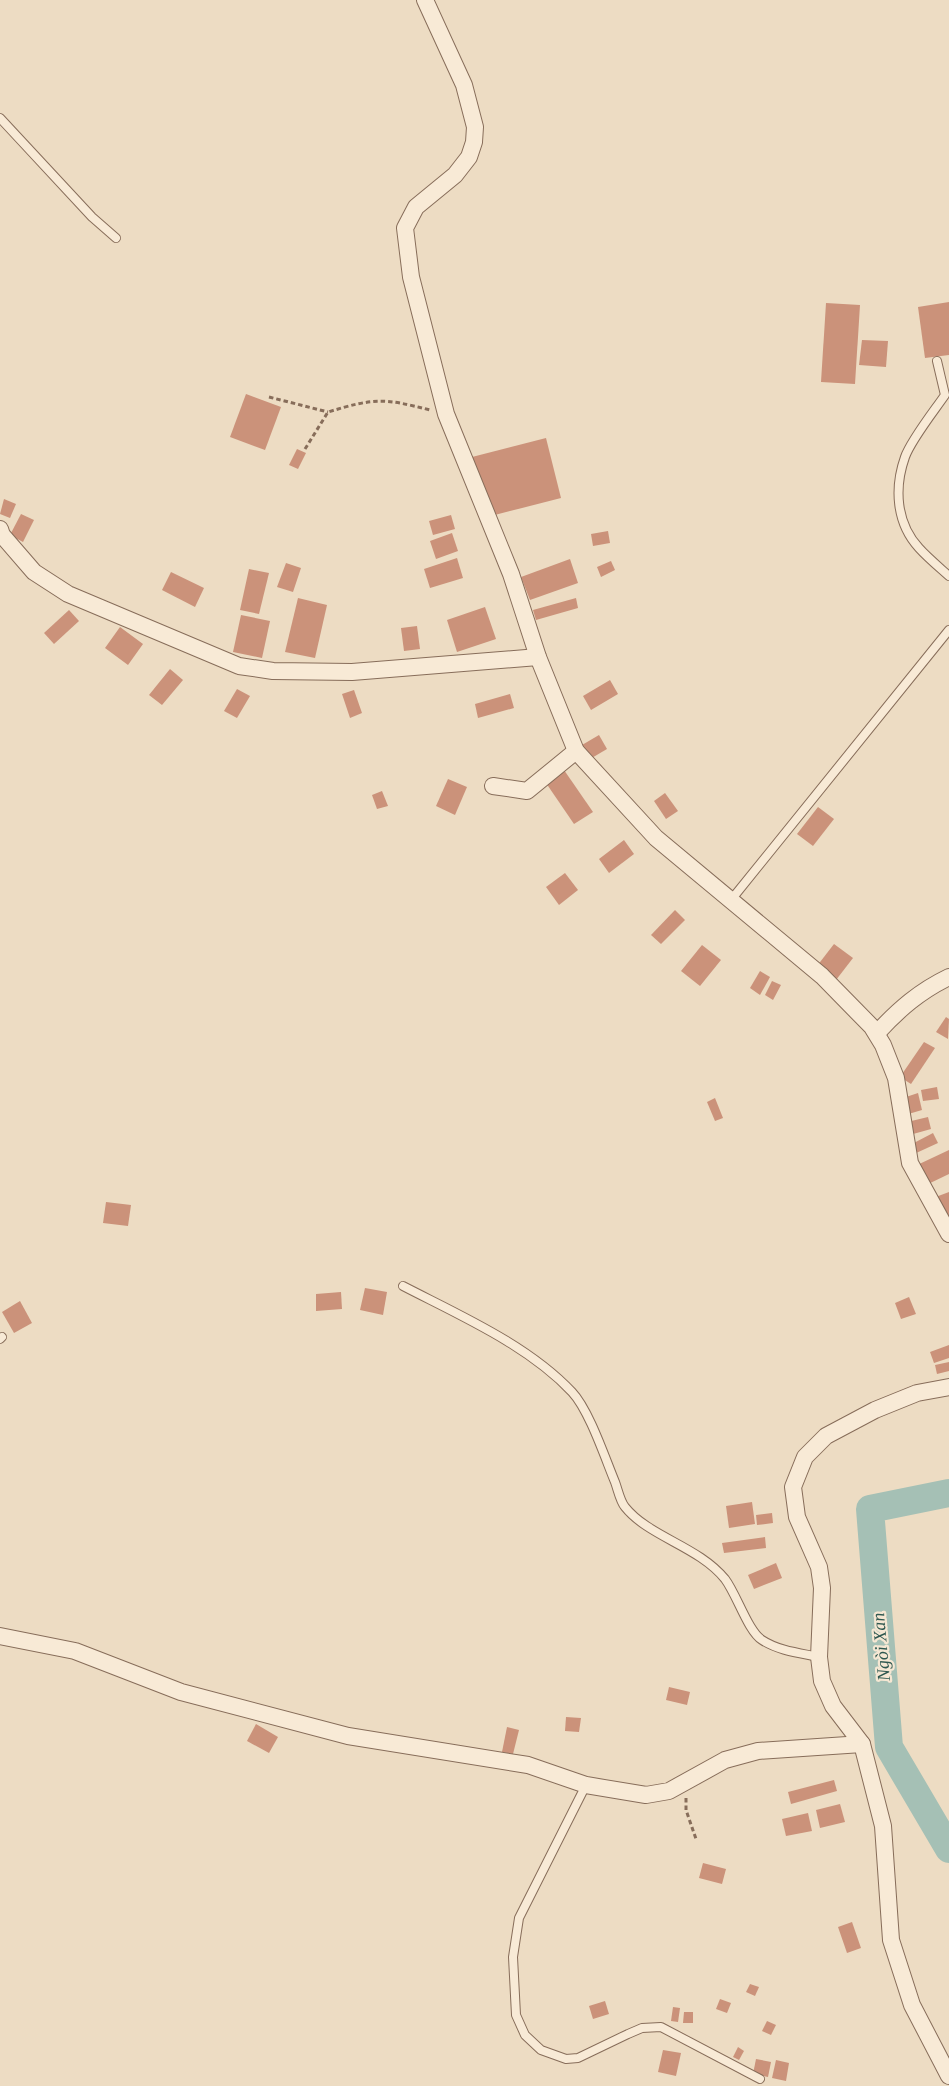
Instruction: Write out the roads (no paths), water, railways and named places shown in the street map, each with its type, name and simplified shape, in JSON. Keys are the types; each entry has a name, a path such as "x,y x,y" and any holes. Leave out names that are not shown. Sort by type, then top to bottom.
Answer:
{"street":[{"path":"425,0 464,85 475,128 474,142 469,157 450,179 416,207 405,228 411,277 446,414 511,574 538,657 576,751 656,838 822,976 877,1033 896,1078 905,1147 910,1162 949,1234"},
{"path":"0,529 2,535 34,572 68,594 239,666 273,671 352,672 538,657"},
{"path":"493,786 527,791 576,751"},
{"path":"877,1033 899,1009 928,987 949,977"},
{"path":"949,1387 917,1393 853,1421 813,1446 799,1467 794,1487 794,1504 819,1568 822,1588 819,1657 825,1691 844,1724 862,1744 884,1826 891,1940 912,2005 949,2076"},
{"path":"0,1636 75,1651 181,1692 348,1736 528,1765 586,1785 646,1795 669,1791 724,1760 758,1751 862,1744"}],"lane":[{"path":"0,118 92,217 116,238"},
{"path":"937,361 945,395 906,455 898,486 899,508 904,523 919,548 949,576"},
{"path":"731,900 949,630"},
{"path":"403,1286 501,1337 573,1393 595,1435 625,1507 663,1535 692,1550 718,1573 746,1613 750,1626 762,1640 781,1649 819,1657"},
{"path":"586,1785 519,1918 514,1938 516,2015 525,2035 541,2050 566,2059 578,2058 642,2028 661,2027 760,2079"}],"waterway":[{"name":"Ngòi Xan","path":"949,1493 870,1509 889,1747 949,1849"}]}
